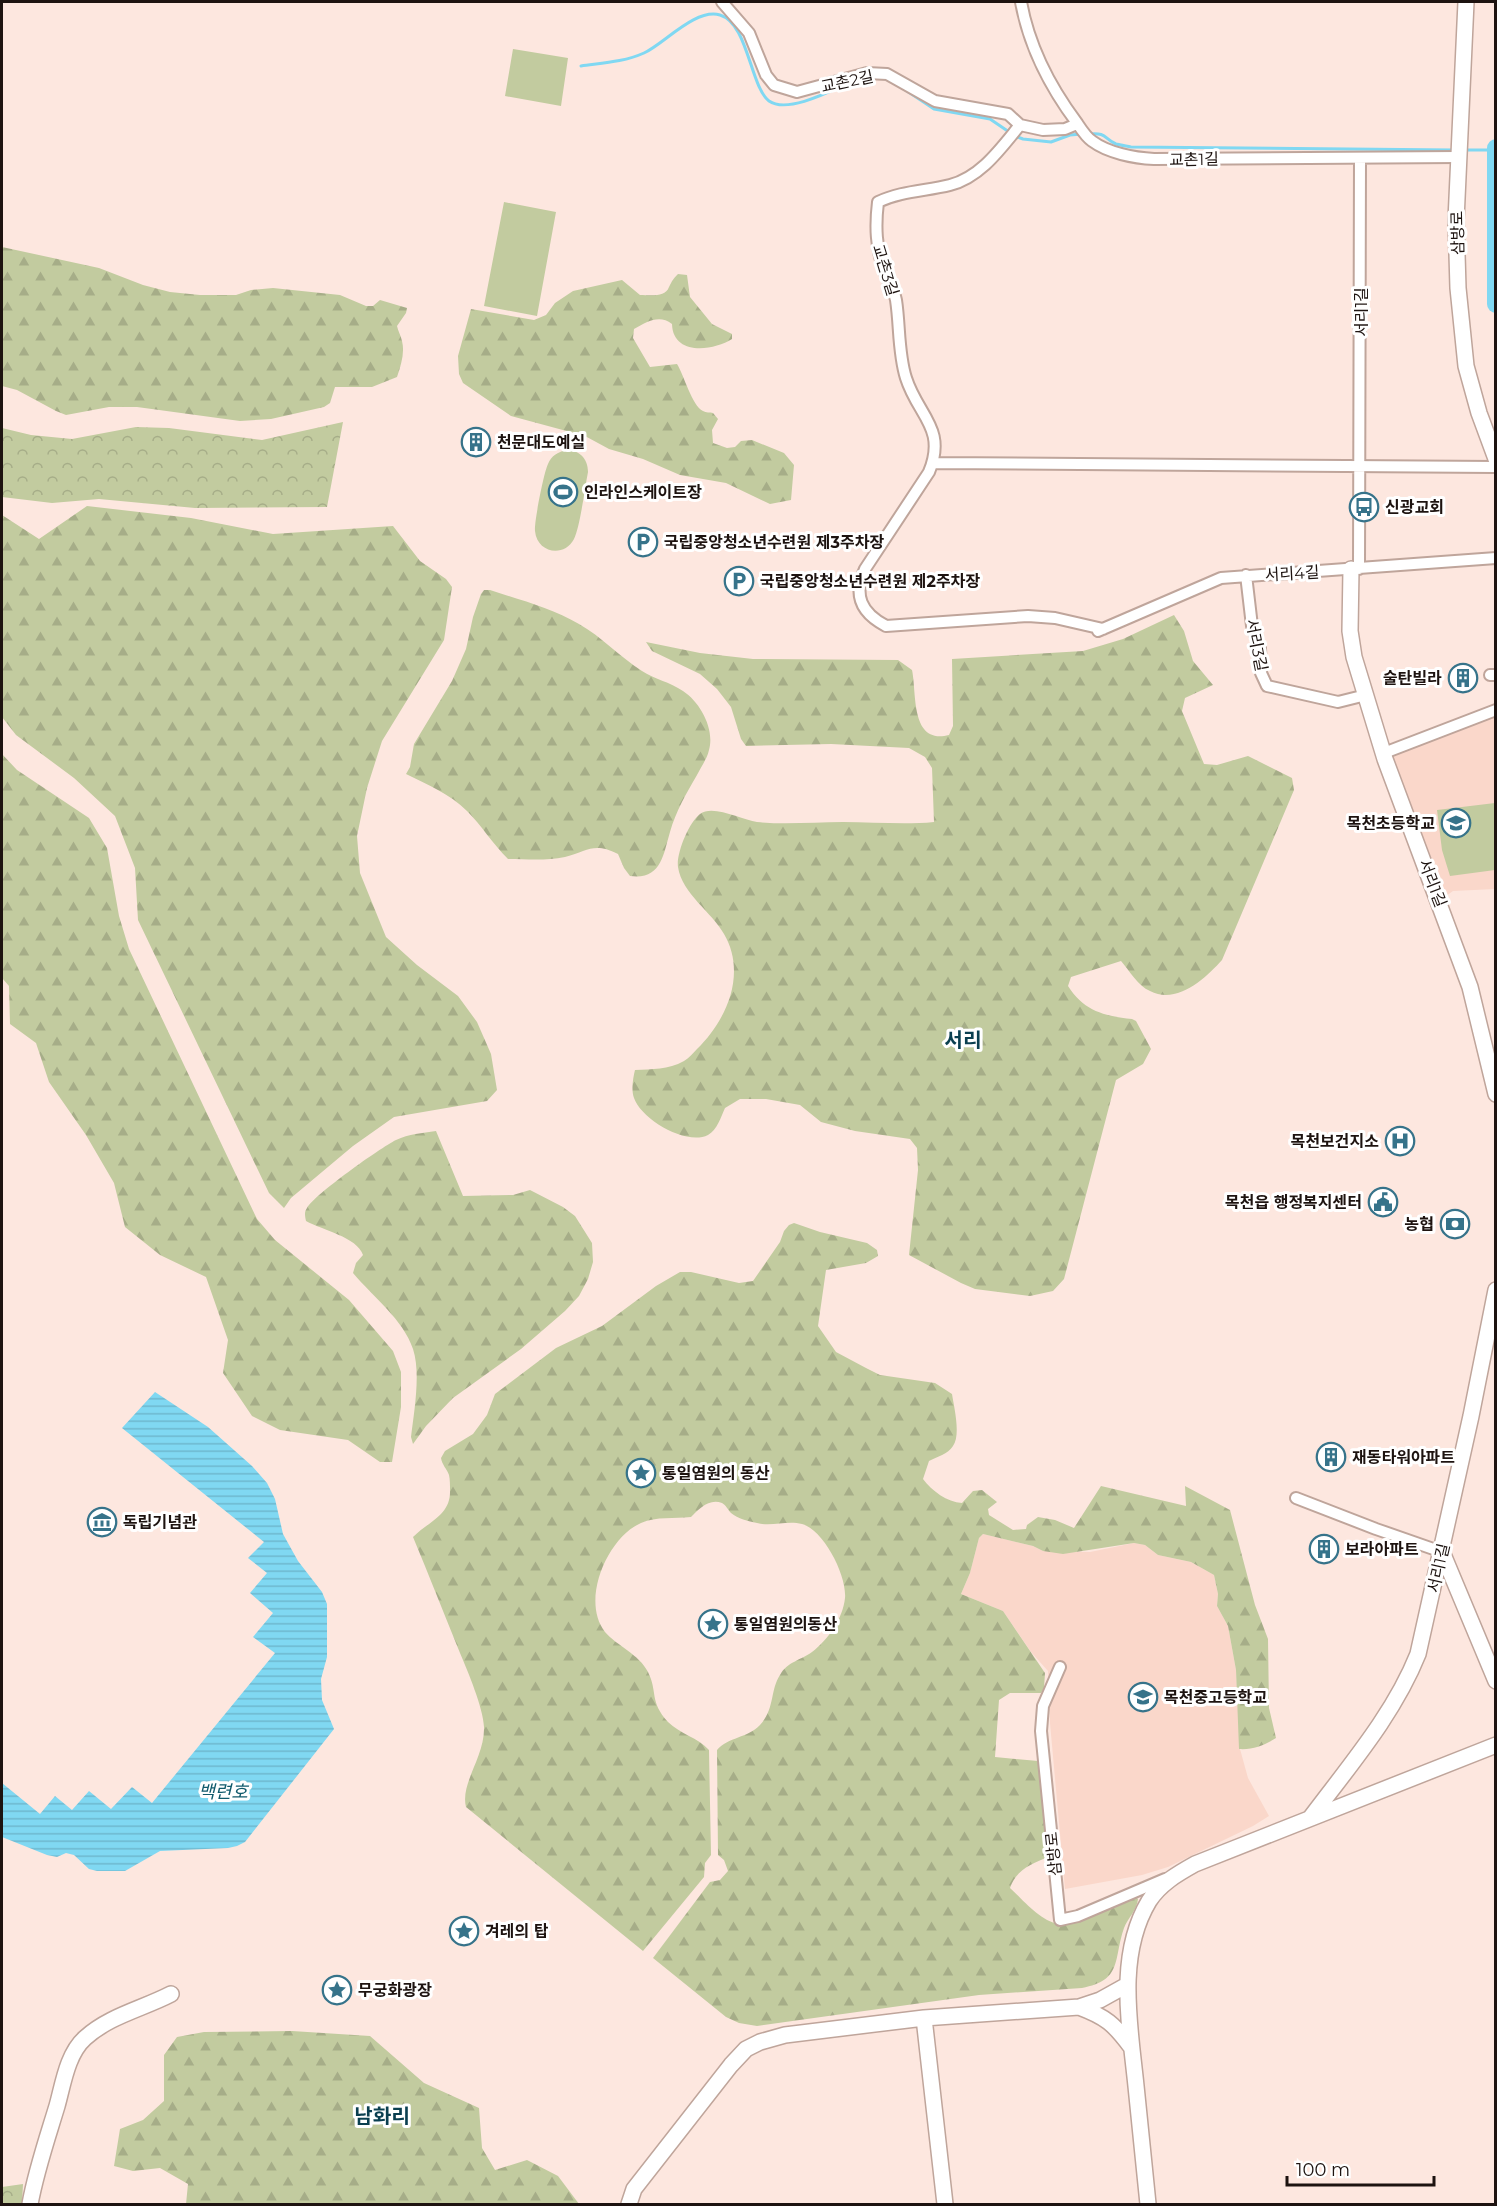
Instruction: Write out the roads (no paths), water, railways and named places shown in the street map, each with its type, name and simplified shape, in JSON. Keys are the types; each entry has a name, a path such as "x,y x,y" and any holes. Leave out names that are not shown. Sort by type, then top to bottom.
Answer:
{"street":[{"name":"교촌2길","path":"722,2 749,33 766,75 774,85 796,92 867,73 887,74 935,101 1008,114 1018,127 1043,130 1079,126"},
{"name":"교촌1길","path":"1021,2 1034,48 1051,84 1089,140 1103,147 1140,158 1360,158 1458,152"},
{"name":"삼방로","path":"1466,2 1456,220 1461,330 1466,366 1479,413 1496,459"},
{"name":"교촌3길","path":"1018,127 988,162 965,178 953,184 890,196 878,202 876,228 878,252 896,298 905,375 911,393 932,426 935,437 933,463 860,581 860,599 872,616 886,626 1028,616 1055,618 1101,630"},
{"name":"서리1길","path":"1360,158 1361,466 1350,631 1354,657 1384,753 1470,987 1494,1084"},
{"path":"933,463 1496,467"},
{"name":"서리4길","path":"1101,630 1221,578 1496,558"},
{"name":"서리3길","path":"1246,575 1252,626 1260,648 1261,673 1267,686 1338,702 1366,695"},
{"path":"1384,753 1496,710"},
{"name":"서리1길","path":"1311,1817 1361,1750 1407,1681 1418,1654 1442,1552 1496,1290"},
{"path":"1296,1498 1442,1552 1496,1681"},
{"name":"삼방로","path":"1060,1668 1043,1706 1041,1731 1060,1920 1078,1916 1311,1817 1496,1745"},
{"name":"삼방로","path":"1148,2205 1127,1985 1136,1928 1150,1901 1162,1886 1177,1874"},
{"path":"629,2205 634,2189 731,2065 746,2049 760,2042 785,2036 924,2018 1079,2007 1100,2000 1127,1985"},
{"path":"30,2205 41,2154 73,2055 82,2040 118,2017 171,1994"},
{"path":"1079,2007 1101,2015 1116,2028 1132,2049"},
{"path":"924,2018 945,2205"}],"water":[{"name":"백련호","path":"155,1392 208,1427 252,1466 267,1483 275,1499 283,1534 298,1561 322,1592 327,1604 327,1657 321,1679 322,1700 334,1729 245,1842 228,1848 160,1851 125,1871 97,1871 89,1869 74,1855 66,1853 57,1857 47,1855 2,1837 2,1783 40,1814 55,1796 72,1810 89,1791 111,1809 132,1787 152,1803 275,1653 253,1637 273,1613 250,1593 267,1573 248,1558 264,1542 122,1428"}],"waterway":[{"path":"581,66 621,60 644,53 690,22 710,14 720,15 729,20 737,30 757,82 769,101 776,104 795,104 845,85 878,78"},
{"path":"898,85 934,109 990,119 1023,139 1051,142 1070,135 1082,134"},
{"path":"1089,134 1102,135 1116,144 1131,147 1454,150"},
{"path":"1496,148 1496,304"},
{"path":"1463,150 1495,150"}],"place":[{"name":"천문대도예실","path":"476,442"},
{"name":"인라인스케이트장","path":"563,492"},
{"name":"신광교회","path":"1364,507"},
{"name":"국립중앙청소년수련원 제3주차장","path":"643,542"},
{"name":"국립중앙청소년수련원 제2주차장","path":"739,581"},
{"name":"술탄빌라","path":"1463,678"},
{"name":"목천초등학교","path":"1456,823"},
{"name":"목천보건지소","path":"1400,1141"},
{"name":"목천읍 행정복지센터","path":"1383,1202"},
{"name":"농협","path":"1455,1224"},
{"name":"재동타워아파트","path":"1331,1457"},
{"name":"통일염원의 동산","path":"641,1473"},
{"name":"독립기념관","path":"102,1522"},
{"name":"보라아파트","path":"1324,1549"},
{"name":"통일염원의동산","path":"713,1624"},
{"name":"목천중고등학교","path":"1143,1697"},
{"name":"겨레의 탑","path":"464,1931"},
{"name":"무궁화광장","path":"337,1990"}],"district":[{"name":"서리","path":"963,1040"},
{"name":"남화리","path":"382,2116"}]}
